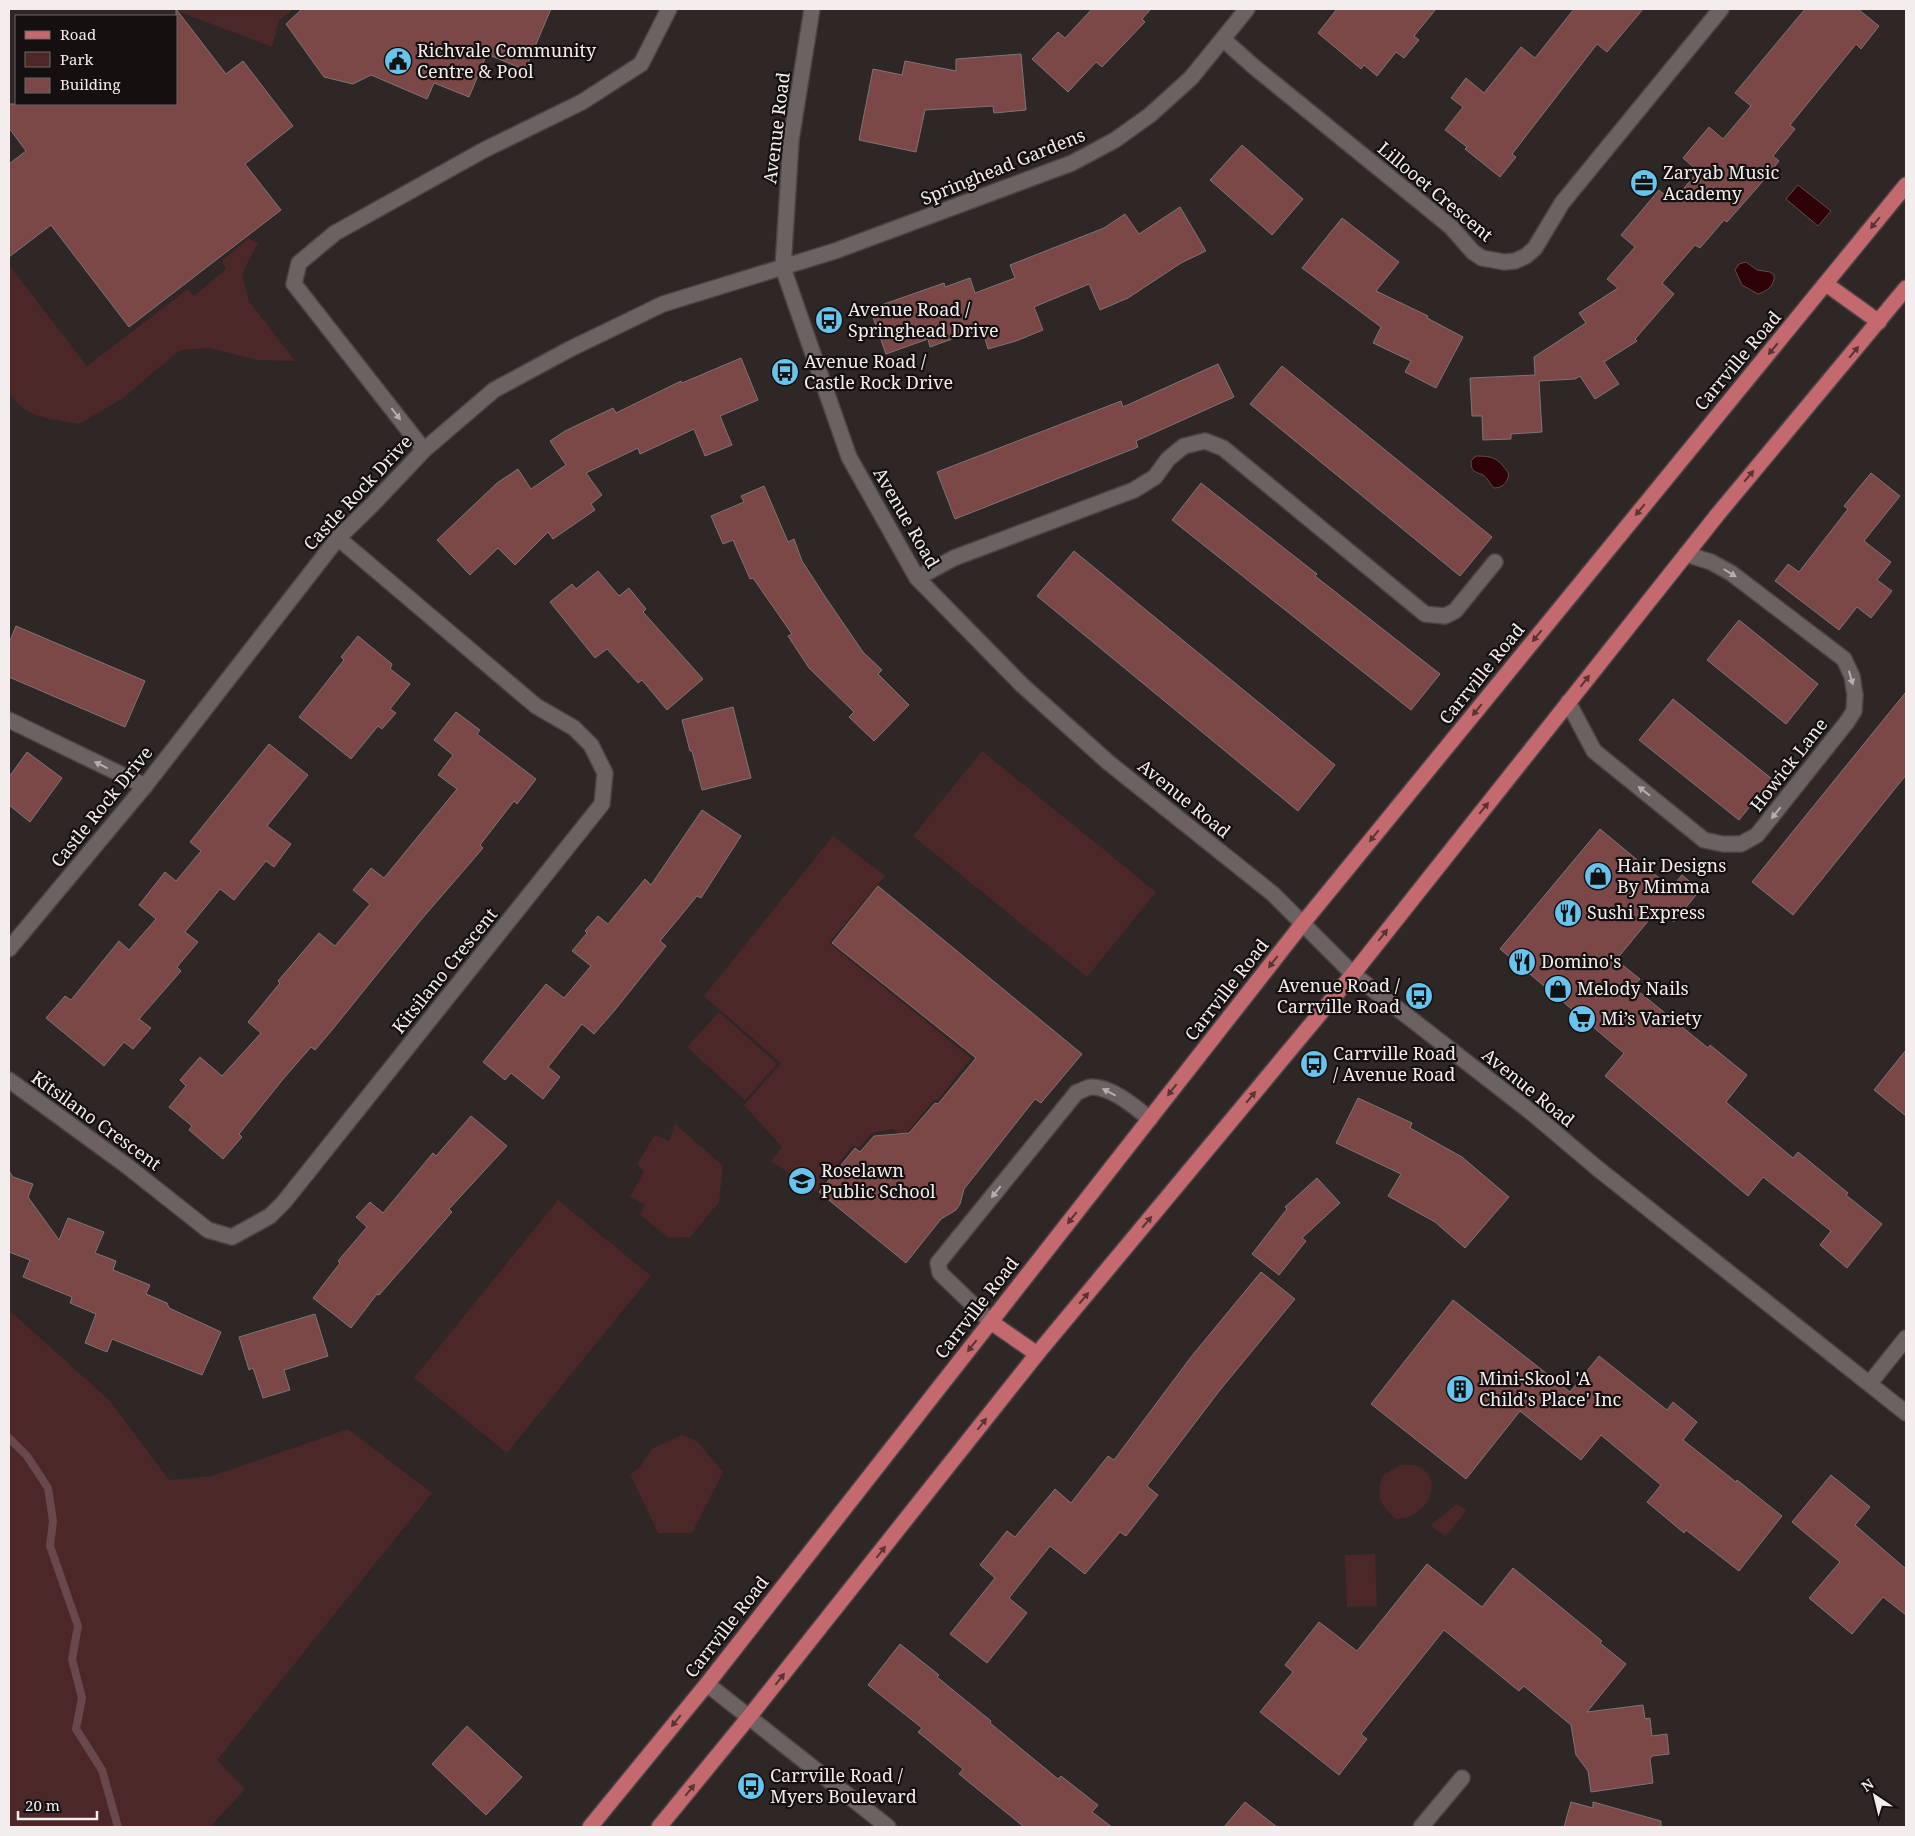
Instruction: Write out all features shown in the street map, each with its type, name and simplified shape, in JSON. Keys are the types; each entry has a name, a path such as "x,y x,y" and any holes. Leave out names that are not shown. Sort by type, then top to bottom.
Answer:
{"main road":[{"name":"Carrville Road","path":"590,1827 707,1684 1303,924 1906,185"},
{"path":"1826,284 1879,322"},
{"path":"659,1827 749,1717 1037,1354 1353,974 1686,554 1906,288"},
{"path":"991,1322 1037,1354"}],"street":[{"path":"424,450 294,284 299,263 335,233 484,150 582,102 641,64 668,9"},
{"name":"Avenue Road","path":"812,9 791,140 783,268 848,457 917,578 1022,685 1109,763 1273,894 1353,974 1906,1413"},
{"name":"Springhead Gardens","path":"783,268 991,195 1072,163 1115,140 1150,115 1191,78 1248,9"},
{"name":"Lillooet Crescent","path":"1223,39 1253,66 1451,227 1473,252 1494,260 1515,261 1526,256 1535,248 1562,203 1721,9"},
{"name":"Castle Rock Drive","path":"9,949 145,786 338,538 424,450 494,390 570,348 663,304 783,268"},
{"path":"917,578 954,558 1134,490 1155,477 1168,459 1184,446 1205,441 1223,448 1425,614 1444,616 1455,611 1495,562"},
{"name":"Kitsilano Crescent","path":"9,1080 127,1166 208,1230 232,1237 270,1216 284,1202 602,804 605,773 591,745 574,728 536,706 338,538"},
{"name":"Howick Lane","path":"1568,702 1594,752 1704,840 1723,844 1741,844 1757,835 1774,816 1854,711 1852,676 1844,659 1731,573 1711,562 1686,554"},
{"path":"9,720 145,786"},
{"path":"991,1322 940,1274 938,1264 1077,1092 1090,1087 1102,1088 1129,1103 1150,1119"},
{"path":"1870,1383 1906,1338"},
{"path":"707,1684 888,1827"},
{"path":"1421,1827 1462,1778"}],"green space":[{"path":"172,9 294,9 279,20 272,47"},
{"path":"248,238 258,243 242,274 249,301 295,361 257,360 209,348 180,350 123,398 79,424 32,413 16,402 9,394 9,265 87,366 188,289 194,296 226,269 222,261"},
{"path":"982,751 1156,892 1087,977 913,836"},
{"path":"833,836 885,876 829,943 971,1058 938,1100 934,1100 903,1137 893,1129 872,1133 859,1148 853,1145 816,1192 771,1161 782,1147 744,1105 781,1063 704,996"},
{"path":"719,1012 777,1064 745,1100 687,1047"},
{"path":"675,1124 723,1166 719,1202 690,1237 669,1238 640,1215 645,1205 630,1196 644,1172 637,1164 655,1135 669,1141"},
{"path":"558,1200 651,1276 507,1453 414,1378"},
{"path":"9,1310 109,1400 169,1480 212,1476 348,1429 432,1493 217,1760 245,1789 210,1827 9,1827"},
{"path":"682,1435 697,1441 723,1472 692,1533 658,1533 630,1474 639,1468 652,1449"},
{"path":"1400,1465 1420,1467 1430,1478 1432,1485 1428,1500 1418,1512 1409,1517 1396,1519 1383,1505 1380,1490 1382,1476"},
{"path":"1457,1504 1467,1510 1446,1536 1433,1528 1432,1524"},
{"path":"1375,1554 1377,1606 1347,1607 1345,1555"}],"shaded area":[{"path":"1798,185 1831,211 1818,226 1786,199"},
{"path":"1746,262 1757,270 1770,272 1774,275 1770,288 1758,294 1742,285 1735,270 1739,264"},
{"path":"1476,456 1496,459 1502,465 1509,474 1504,484 1494,488 1484,476 1474,471 1471,461"}],"building":[{"path":"176,9 226,74 243,61 293,126 245,164 281,210 129,327 51,225 9,257 9,164 26,151 9,128 9,104 178,105 178,15 176,15"},
{"name":"Richvale Community Centre & Pool","path":"302,9 551,9 525,70 487,54 469,97 434,83 427,99 371,75 353,84 324,77 286,24"},
{"path":"1092,9 1151,9 1142,19 1145,22 1102,67 1096,62 1068,92 1032,59 1058,32 1065,38"},
{"path":"1337,9 1436,9 1414,36 1419,40 1404,58 1396,52 1377,76 1364,65 1361,69 1318,33"},
{"path":"1574,9 1643,9 1607,52 1597,44 1512,154 1516,157 1500,177 1445,130 1463,107 1451,98 1466,78 1484,93 1521,47 1535,58"},
{"path":"1805,9 1858,9 1879,26 1861,49 1856,44 1790,125 1795,129 1773,156 1779,161 1763,181 1727,222 1724,220 1700,248 1695,245 1662,283 1674,294 1635,339 1637,341 1604,362 1619,384 1595,399 1580,376 1575,379 1539,381 1542,432 1511,434 1511,439 1483,440 1482,416 1472,416 1470,378 1535,375 1534,357 1586,323 1579,313 1618,288 1607,279 1635,247 1621,235 1659,190 1673,202 1698,171 1683,158 1709,127 1723,139 1751,106 1735,93"},
{"path":"1021,54 1026,110 994,113 993,106 925,110 916,152 859,140 873,69 902,75 905,61 956,71 956,59"},
{"path":"1242,145 1303,199 1272,235 1210,180"},
{"path":"1180,207 1206,251 1181,263 1128,298 1100,310 1089,284 1034,307 1043,330 1016,341 988,349 982,328 930,347 928,339 886,354 870,309 944,283 945,287 970,278 975,293 1015,278 1010,265 1104,228 1125,214 1139,234"},
{"path":"1342,218 1399,262 1376,291 1428,316 1427,318 1463,337 1436,388 1405,372 1411,361 1373,343 1381,327 1302,268"},
{"path":"741,358 758,400 720,416 732,445 705,456 694,429 640,454 638,448 586,473 602,495 591,504 595,510 553,539 548,532 515,565 498,548 470,575 437,540 497,483 518,469 531,489 566,465 550,441 565,431 613,408 616,413 681,381 682,383"},
{"path":"1218,364 1234,397 1136,441 1138,447 955,519 937,472 1121,401 1123,407"},
{"path":"1282,366 1492,537 1460,576 1250,404"},
{"path":"1871,473 1900,496 1864,541 1891,562 1877,580 1892,591 1871,618 1857,607 1839,630 1775,581 1788,564 1799,572 1848,509 1844,506"},
{"path":"1201,483 1440,674 1411,710 1172,520"},
{"path":"764,486 788,542 794,539 802,561 826,598 863,652 882,670 878,674 909,705 874,741 849,717 854,712 809,668 788,636 792,634 753,578 750,579 733,540 723,544 711,516 744,502 741,496"},
{"path":"1074,551 1335,765 1298,811 1037,596"},
{"path":"598,571 619,596 629,588 646,609 643,612 703,679 667,710 642,680 638,683 607,649 595,658 550,602 572,584 576,589"},
{"path":"1739,620 1818,684 1786,724 1707,660"},
{"path":"16,626 145,681 125,727 9,677 9,643"},
{"path":"358,636 392,664 390,669 410,684 390,709 396,713 382,729 378,726 351,759 299,717 344,660 341,657"},
{"path":"1906,692 1906,775 1793,915 1752,882"},
{"path":"1673,699 1772,779 1739,820 1639,740"},
{"path":"733,707 751,778 702,790 682,720"},
{"path":"456,712 480,730 477,734 536,779 517,804 514,801 480,845 483,848 420,921 332,1030 315,1050 311,1047 284,1078 239,1134 242,1137 223,1159 189,1130 192,1126 169,1107 186,1086 180,1080 200,1057 222,1076 261,1033 248,1022 280,983 278,981 319,933 335,946 370,904 353,890 371,868 384,878 457,789 438,775 453,755 434,740"},
{"path":"269,744 308,775 267,826 291,844 274,867 266,861 234,900 220,889 185,932 198,942 177,967 181,971 139,1019 151,1028 133,1049 124,1042 104,1066 46,1018 65,996 71,1000 119,941 129,950 156,919 139,905 165,872 176,881 201,851 190,842"},
{"path":"27,752 62,778 30,822 9,805 9,777"},
{"path":"702,810 741,836 701,898 697,896 660,941 666,946 594,1034 582,1024 548,1067 560,1077 543,1099 511,1073 505,1080 483,1062 546,984 564,998 591,966 572,951 587,933 585,931 598,916 608,924 645,879 651,885"},
{"path":"1600,829 1671,888 1682,875 1700,890 1674,922 1658,909 1616,960 1640,979 1633,987 1708,1048 1710,1045 1747,1075 1726,1102 1793,1158 1798,1152 1882,1224 1847,1268 1820,1245 1831,1231 1763,1177 1748,1196 1605,1076 1624,1053 1500,949"},
{"path":"878,886 1082,1054 1041,1103 1035,1099 964,1189 960,1204 956,1210 941,1219 906,1263 819,1192 855,1148 860,1152 874,1136 909,1133 935,1103 938,1104 976,1058 832,943"},
{"path":"1906,1050 1906,1116 1874,1090"},
{"path":"1358,1098 1412,1123 1410,1128 1462,1157 1509,1197 1465,1248 1435,1222 1388,1196 1401,1174 1336,1143"},
{"path":"471,1116 507,1146 449,1209 452,1212 379,1295 377,1294 351,1328 313,1298 340,1263 338,1261 367,1227 356,1217 370,1202 383,1213 433,1153 436,1156"},
{"path":"9,1171 13,1177 33,1184 28,1197 59,1240 68,1218 104,1232 95,1253 116,1261 113,1270 150,1285 146,1294 167,1303 169,1308 221,1332 202,1375 112,1339 107,1352 85,1343 96,1314 70,1303 72,1297 23,1277 30,1260 9,1252"},
{"path":"1317,1178 1340,1203 1302,1238 1306,1241 1279,1275 1252,1254 1287,1209 1285,1207"},
{"path":"1261,1272 1295,1299 1220,1390 1147,1486 1158,1495 1126,1536 1120,1532 1085,1574 1050,1546 1009,1598 1027,1613 987,1663 950,1634 995,1578 980,1565 1007,1531 1015,1537 1055,1489 1071,1503 1108,1456 1114,1460 1191,1357"},
{"path":"1453,1300 1570,1392 1599,1356 1667,1410 1673,1402 1697,1422 1683,1440 1782,1516 1739,1571 1686,1530 1684,1533 1647,1502 1661,1485 1601,1435 1581,1460 1520,1411 1466,1479 1371,1404"},
{"path":"315,1314 328,1356 284,1370 290,1390 263,1398 253,1368 249,1370 239,1337"},
{"path":"1831,1475 1870,1507 1855,1525 1906,1569 1906,1615 1883,1597 1852,1634 1809,1598 1840,1562 1792,1522"},
{"path":"1427,1564 1482,1607 1513,1568 1602,1641 1600,1643 1626,1664 1587,1712 1643,1705 1645,1719 1650,1718 1652,1736 1667,1734 1669,1754 1652,1756 1650,1759 1653,1783 1591,1792 1588,1771 1576,1755 1571,1725 1524,1686 1519,1691 1444,1630 1361,1734 1367,1739 1339,1775 1260,1712 1293,1672 1285,1665 1319,1622 1357,1651"},
{"path":"900,1644 939,1675 937,1677 1058,1779 1061,1776 1098,1805 1092,1812 1112,1827 1024,1827 959,1774 963,1769 918,1732 922,1728 868,1685"},
{"path":"467,1726 522,1777 486,1815 432,1764"},
{"path":"1245,1802 1277,1827 1224,1827"},
{"path":"1571,1802 1593,1808 1593,1802 1661,1821 1661,1827 1564,1827"}],"waterway":[{"path":"9,1438 27,1456 48,1488 53,1521 50,1546 78,1626 72,1659 82,1698 76,1729 102,1770 118,1827"}],"place":[{"name":"Richvale Community Centre & Pool","path":"398,61"},
{"name":"Zaryab Music Academy","path":"1644,183"},
{"name":"Avenue Road / Springhead Drive","path":"829,320"},
{"name":"Avenue Road / Castle Rock Drive","path":"785,372"},
{"name":"Hair Designs By Mimma","path":"1598,876"},
{"name":"Sushi Express","path":"1568,913"},
{"name":"Domino's","path":"1522,962"},
{"name":"Melody Nails","path":"1558,989"},
{"name":"Avenue Road / Carrville Road","path":"1419,996"},
{"name":"Mi’s Variety","path":"1582,1019"},
{"name":"Carrville Road / Avenue Road","path":"1314,1064"},
{"name":"Roselawn Public School","path":"802,1181"},
{"name":"Mini-Skool 'A Child's Place' Inc","path":"1460,1389"},
{"name":"Carrville Road / Myers Boulevard","path":"751,1786"}]}
